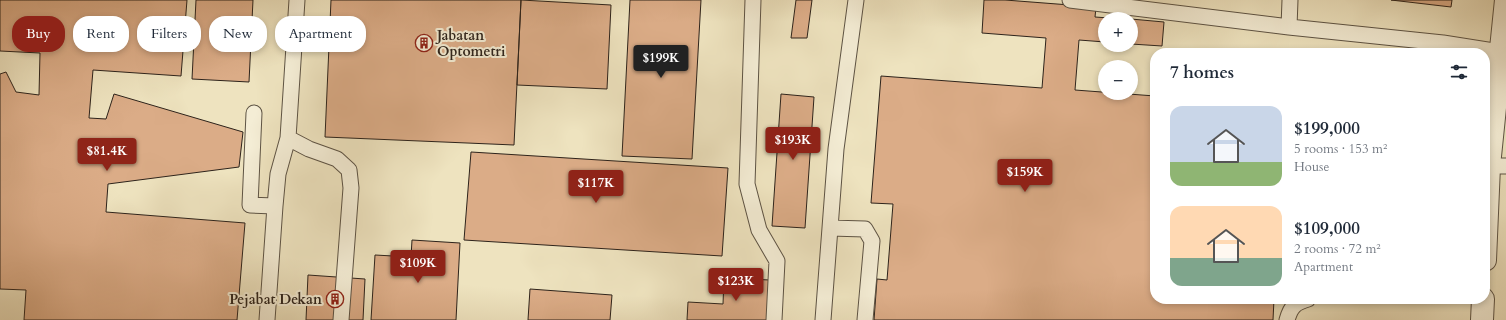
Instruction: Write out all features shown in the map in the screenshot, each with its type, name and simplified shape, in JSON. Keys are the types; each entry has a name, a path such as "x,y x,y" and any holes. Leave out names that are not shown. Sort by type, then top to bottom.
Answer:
{"street":[{"path":"1490,219 1498,166 1500,52 1506,0"},
{"path":"1482,320 1483,304"}],"lane":[{"path":"267,320 278,174 288,138 297,0"},
{"path":"753,0 747,184 759,230 776,261 774,320"},
{"path":"822,320 836,149 856,0"},
{"path":"1070,0 1174,6 1289,27 1443,43 1475,48"},
{"path":"1289,27 1290,0"},
{"path":"1490,50 1500,52"},
{"path":"254,113 250,205 275,206"},
{"path":"288,138 309,149 336,159 349,170 351,188 341,320"},
{"path":"830,228 865,230 872,241 865,320"},
{"path":"1287,320 1290,309 1296,304"}],"building":[{"path":"0,0 187,0 186,16 137,16 137,52 183,52 181,76 93,70 89,118 106,119 114,94 243,132 239,167 108,184 106,212 245,223 237,320 24,320 26,290 0,289 0,74 6,72 16,92 39,95 40,53 20,52 65,52 65,16 12,16 12,52 0,51"},
{"path":"196,0 253,0 252,16 209,16 209,52 250,52 249,82 192,79 193,52 201,52 201,16 195,16"},
{"name":"Jabatan Optometri","path":"331,0 521,0 514,145 325,137 329,52 366,52 366,16 330,16"},
{"path":"521,0 611,5 607,89 517,85"},
{"path":"630,0 701,0 692,159 622,156"},
{"path":"796,0 812,0 807,38 791,38"},
{"path":"984,0 1005,0 1096,7 1095,17 1098,17 1098,41 1079,40 1075,90 1098,92 1098,100 1138,100 1138,95 1150,96 1150,304 1274,304 1273,320 874,320 877,279 887,280 893,204 871,203 881,76 1042,88 1046,38 982,33"},
{"path":"1391,0 1452,0 1451,7"},
{"path":"1138,20 1164,22 1162,46 1138,44"},
{"path":"781,94 814,97 805,228 772,226"},
{"path":"471,152 728,168 722,256 464,240"},
{"path":"412,240 460,243 456,320 371,320 375,255 411,257"},
{"name":"Pejabat Dekan","path":"308,275 365,279 363,320 306,320"},
{"path":"724,278 770,280 768,320 687,320 688,302 723,304"},
{"path":"530,289 612,295 610,320 528,320"}],"place":[{"name":"Jabatan Optometri","path":"424,43"},
{"name":"Pejabat Dekan","path":"335,299"}]}
